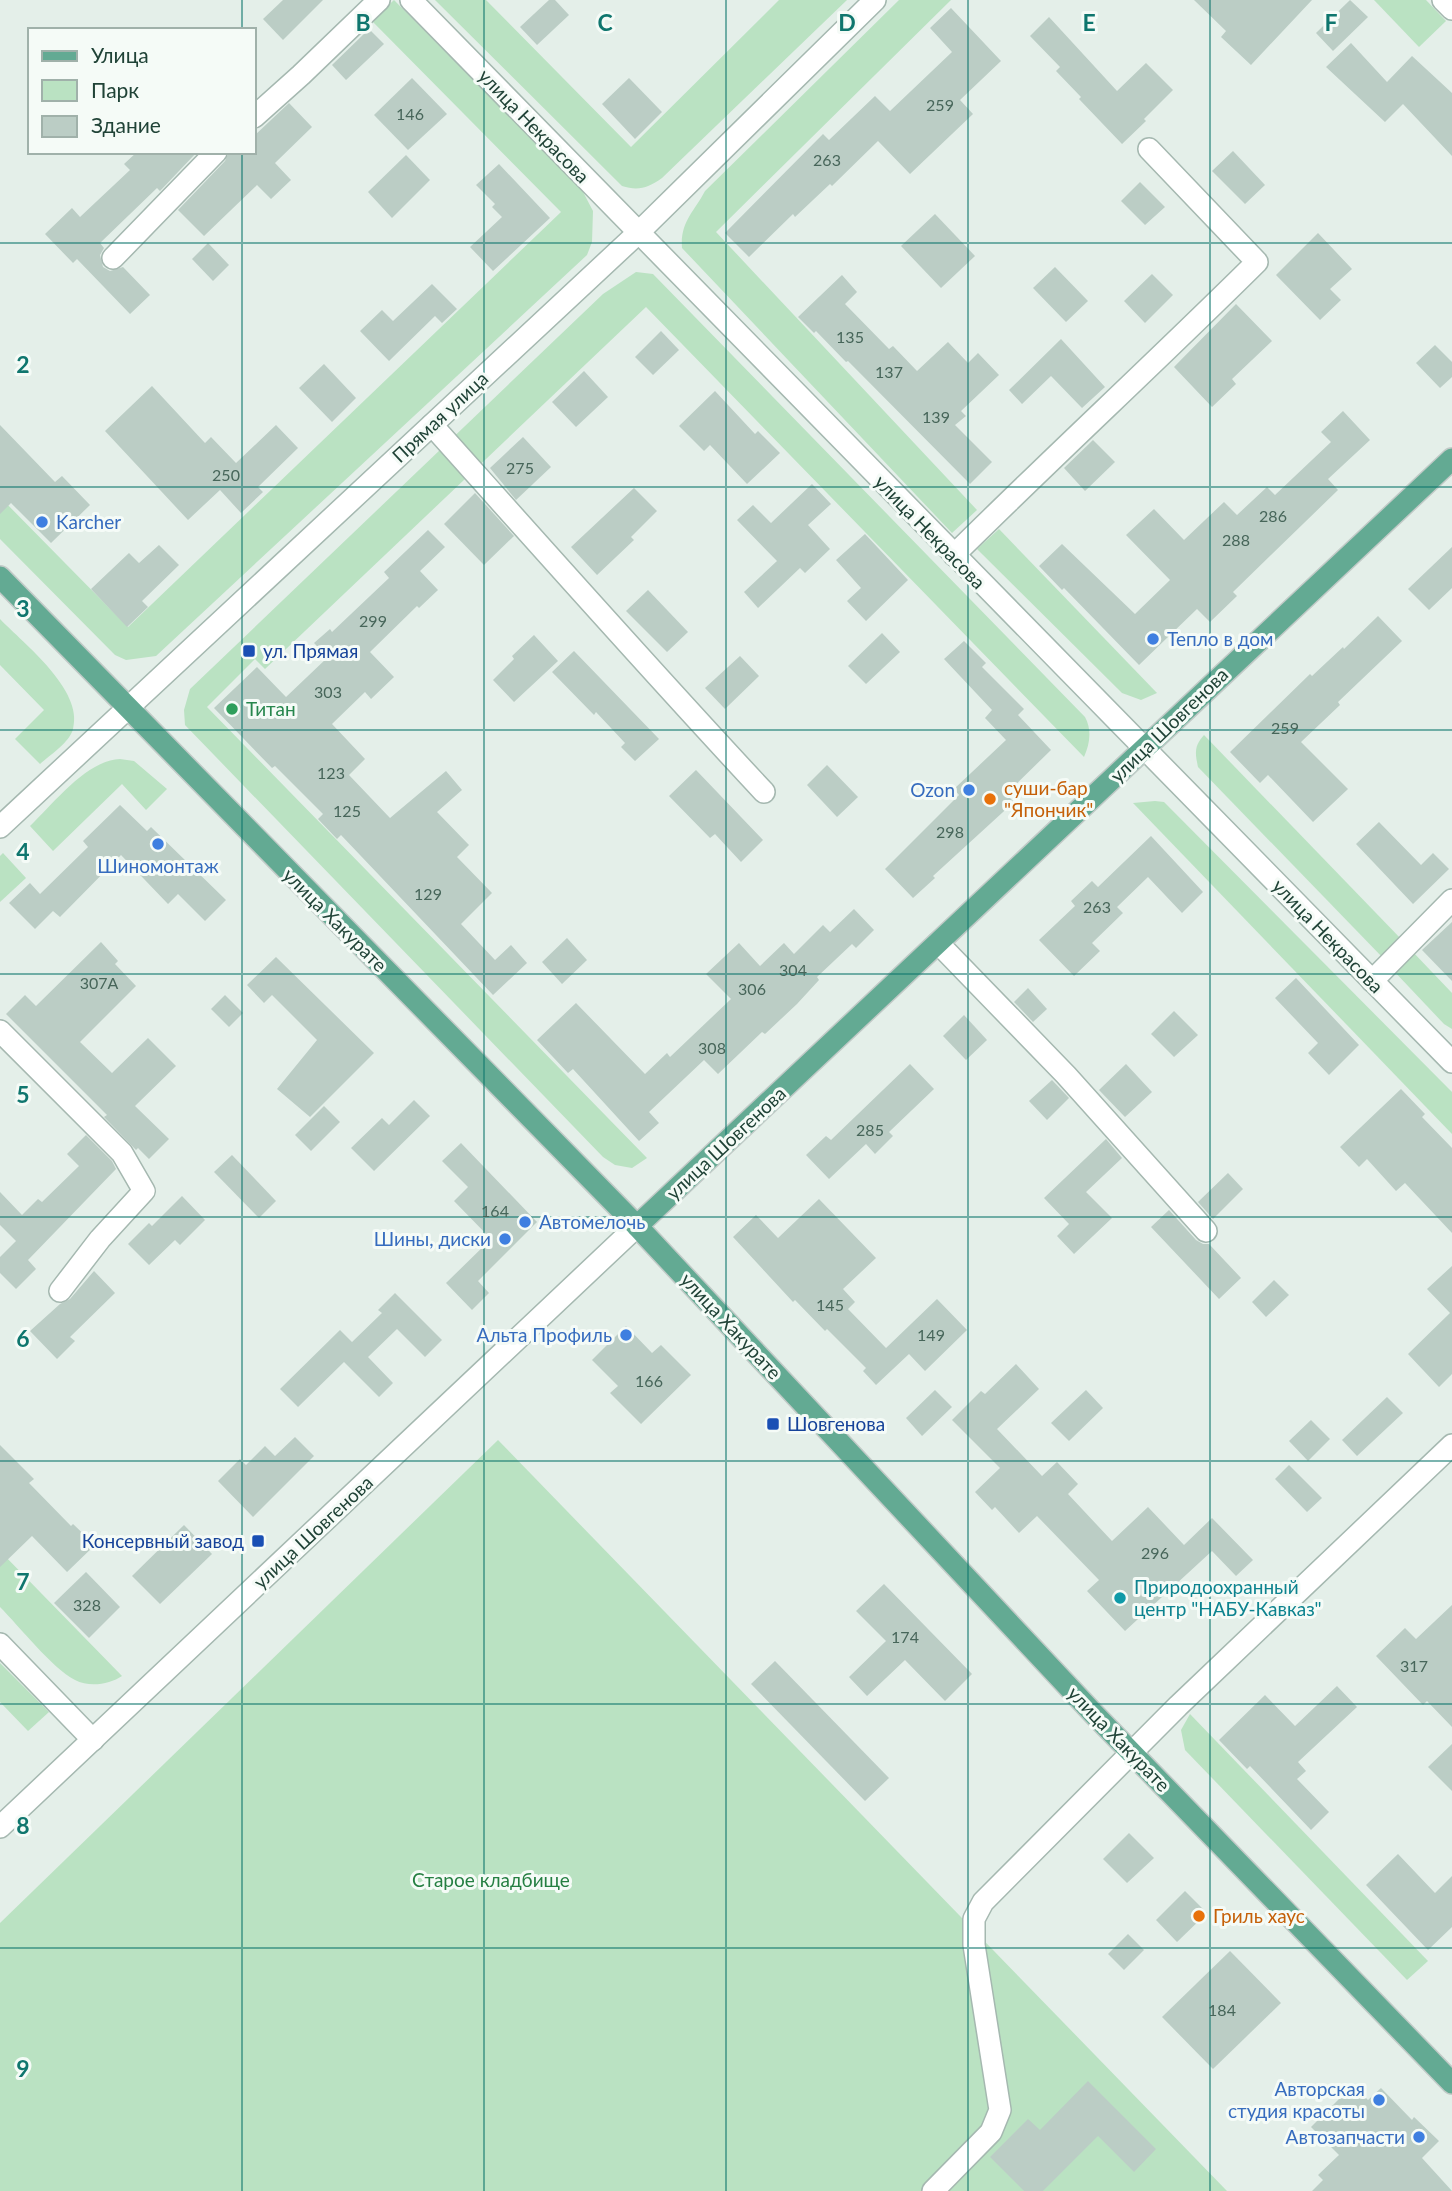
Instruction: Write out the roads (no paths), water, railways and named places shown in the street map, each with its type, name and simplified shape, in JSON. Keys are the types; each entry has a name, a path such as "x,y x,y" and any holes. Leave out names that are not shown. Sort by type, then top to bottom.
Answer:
{"main road":[{"name":"улица Шовгенова","path":"637,1226 1452,458"},
{"name":"улица Хакурате","path":"0,577 637,1226 1093,1713 1452,2084"}],"street":[{"path":"256,115 379,0"},
{"name":"улица Некрасова","path":"411,0 1452,1062"},
{"name":"Прямая улица","path":"0,827 638,233 874,0"},
{"path":"1443,0 1452,9"},
{"path":"954,555 1257,262 1149,149"},
{"path":"113,258 214,154"},
{"path":"432,425 764,792"},
{"path":"1372,981 1452,900"},
{"path":"938,943 1066,1075 1206,1231"},
{"path":"0,1031 122,1153 144,1191 100,1239 60,1290"},
{"name":"улица Шовгенова","path":"0,1828 637,1226"},
{"path":"933,2191 991,2132 1000,2110 974,1945 975,1919 983,1902 1133,1752 1452,1445"},
{"path":"0,1644 93,1740"}],"place":[{"name":"Karcher","path":"42,522"},
{"name":"Тепло в дом","path":"1153,639"},
{"name":"ул. Прямая","path":"249,651"},
{"name":"Титан","path":"232,709"},
{"name":"Ozon","path":"969,790"},
{"name":"суши-бар \"Япончик\"","path":"990,799"},
{"name":"Шиномонтаж","path":"158,844"},
{"name":"Автомелочь","path":"525,1222"},
{"name":"Шины, диски","path":"505,1239"},
{"name":"Альта Профиль","path":"626,1335"},
{"name":"Шовгенова","path":"773,1424"},
{"name":"Консервный завод","path":"258,1541"},
{"name":"Природоохранный центр \"НАБУ-Кавказ\"","path":"1120,1598"},
{"name":"Гриль хаус","path":"1199,1916"},
{"name":"Авторская студия красоты","path":"1379,2100"},
{"name":"Автозапчасти","path":"1419,2137"}],"park label":[{"name":"Старое кладбище","path":"491,1880"}]}
